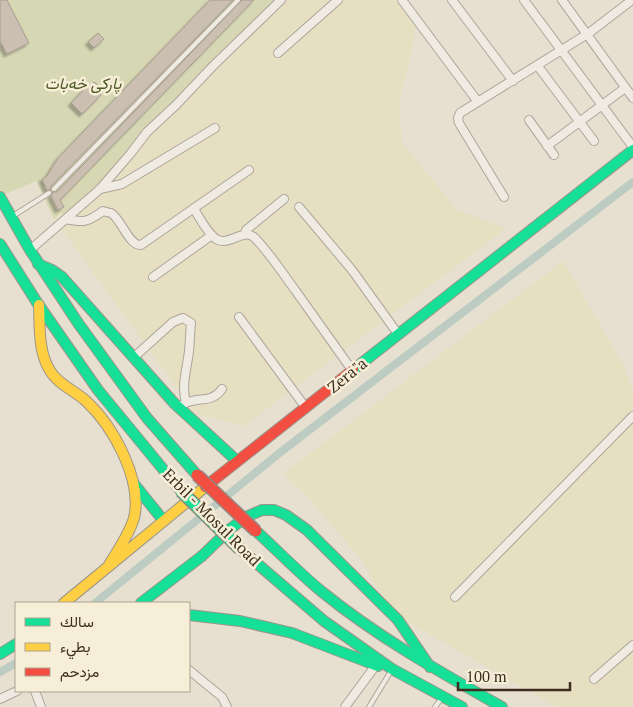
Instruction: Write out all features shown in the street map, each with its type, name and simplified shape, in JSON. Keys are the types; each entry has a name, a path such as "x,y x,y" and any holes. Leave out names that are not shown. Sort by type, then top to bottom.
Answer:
{"main road":[{"name":"Zera\"a","path":"65,602 163,520 633,149"},
{"name":"Erbil - Mosul Road","path":"0,197 38,264 78,323 147,418 197,476 321,591 430,668 502,707"},
{"name":"Erbil - Mosul Road","path":"0,244 38,304 98,390 181,491 240,549 324,621 392,669 462,707"},
{"path":"38,264 62,277 133,358 237,462"},
{"path":"38,304 40,334 46,362 52,375 85,400 100,416 113,436 134,484 163,520"},
{"path":"109,565 125,539 135,511 134,484"},
{"path":"142,602 202,556 230,529 252,513 264,509 276,511 291,518 306,530 398,620 430,668"},
{"path":"190,615 240,621 292,633 376,665 392,669"},
{"path":"0,654 15,645"}],"street":[{"path":"30,250 100,190 132,153 147,132 281,0"},
{"path":"278,53 338,0"},
{"path":"402,0 478,102"},
{"path":"452,0 513,81"},
{"path":"524,0 633,149"},
{"path":"562,0 633,98"},
{"path":"504,197 460,124 458,118 460,113 587,34 632,0"},
{"path":"537,66 594,141"},
{"path":"547,146 625,88"},
{"path":"529,120 554,155"},
{"path":"100,190 122,184 215,128"},
{"path":"66,219 81,222 91,219 102,211 110,213 137,246 141,245 249,170"},
{"path":"245,234 251,225 284,199"},
{"path":"299,207 352,270 398,334"},
{"path":"194,208 217,240 224,241 245,234 251,235 256,239 352,370"},
{"path":"152,276 212,235"},
{"path":"239,317 306,408"},
{"path":"133,358 173,322 183,318 188,320 191,323 189,352 184,374 182,406"},
{"path":"182,406 195,399 206,400 217,396 222,389"},
{"path":"455,598 632,418"},
{"path":"594,680 633,645"},
{"path":"345,707 376,665"},
{"path":"190,671 222,697 227,707"},
{"path":"0,699 15,692"},
{"path":"34,692 41,707"}],"lane":[{"path":"54,189 238,0"},
{"path":"11,218 49,193"},
{"path":"369,707 392,669"},
{"path":"435,707 442,697"}],"shaded area":[{"path":"269,0 406,0 416,28 399,101 402,142 457,210 507,228 244,426 196,414 54,219"},
{"path":"563,261 623,364 633,392 633,707 557,707 392,613 362,561 312,502 283,474"}],"green space":[{"name":"پارکی خەبات","path":"0,0 282,0 66,219 61,212 54,219 36,181 0,196"}],"building":[{"path":"0,0 7,0 29,43 7,54 0,41"},
{"path":"210,0 233,0 51,186 50,190 47,190 42,179 47,176 58,158"},
{"path":"242,0 254,0 60,200 64,207 58,210 51,196 53,192 57,192"},
{"path":"98,33 104,39 94,48 88,42"},
{"path":"94,82 103,90 99,94 101,95 82,114 71,103 89,84 91,86"}],"waterway":[{"path":"96,602 282,451 633,182"},
{"path":"0,672 15,664"}],"traffic: fast":[{"path":"353,370 633,150"},
{"path":"0,197 30,250 78,323 147,418 197,475"},
{"path":"0,244 38,304 98,390 181,491"},
{"path":"38,264 62,277 174,403 237,461"},
{"path":"134,484 163,520"},
{"path":"181,491 240,549"},
{"path":"142,602 202,556 230,529 246,517 262,510 274,510 286,515 307,530 398,620 430,667"},
{"path":"256,531 313,584 364,623 432,667 502,707"},
{"path":"240,549 324,621 392,669 462,707"},
{"path":"190,615 240,621 292,633 378,666"},
{"path":"0,654 15,645"}],"traffic: slow":[{"path":"39,305 41,346 45,362 56,379 86,401 106,424 124,455 130,471 136,503 134,518 109,565"},
{"path":"65,602 205,487"}],"traffic: jam":[{"path":"205,487 353,370"},
{"path":"197,475 256,531"}]}
